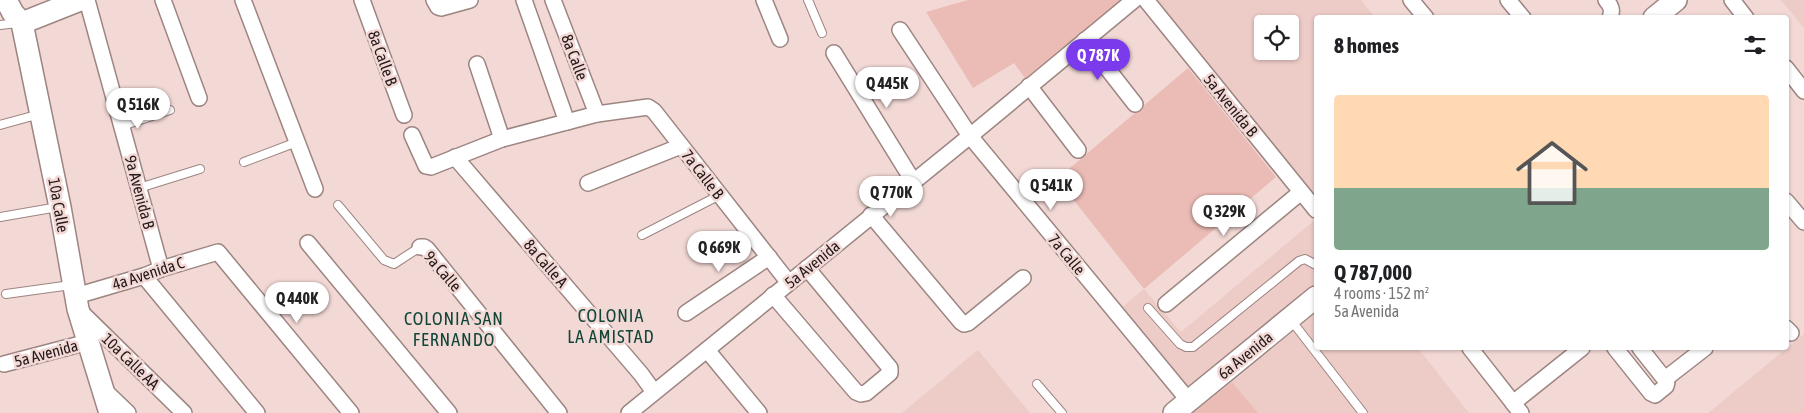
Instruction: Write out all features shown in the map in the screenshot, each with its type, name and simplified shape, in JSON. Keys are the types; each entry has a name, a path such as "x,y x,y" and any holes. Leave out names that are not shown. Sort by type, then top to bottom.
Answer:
{"street":[{"name":"10a Calle","path":"6,0 13,13 22,22 42,113 76,297 110,413"},
{"path":"22,22 80,0"},
{"name":"9a Avenida B","path":"86,0 161,269"},
{"path":"162,0 199,98"},
{"path":"243,0 315,188"},
{"name":"8a Calle B","path":"362,0 404,115"},
{"path":"434,0 438,7 441,8 470,0"},
{"path":"524,0 567,122"},
{"name":"8a Calle","path":"553,0 597,114"},
{"path":"764,0 780,39"},
{"name":"5a Avenida","path":"639,410 654,392 970,136 1134,0"},
{"name":"5a Avenida B","path":"1146,0 1314,208"},
{"path":"1411,0 1424,15"},
{"path":"1508,0 1520,15"},
{"path":"1658,15 1676,0"},
{"path":"1732,0 1744,15"},
{"name":"7a Calle","path":"900,30 970,136 1180,409"},
{"path":"1085,40 1135,104"},
{"path":"834,53 914,181"},
{"path":"477,64 502,139"},
{"path":"1789,72 1804,91"},
{"path":"1029,86 1078,150"},
{"name":"7a Calle B","path":"597,114 648,108 654,111 789,283"},
{"path":"412,135 426,166 431,167 502,139 597,114"},
{"path":"588,183 681,146"},
{"name":"8a Calle A","path":"455,156 642,374 654,392"},
{"path":"1166,304 1301,192"},
{"path":"1789,204 1804,222"},
{"path":"871,215 964,324 968,323 1023,278"},
{"path":"308,243 449,413"},
{"name":"9a Calle","path":"420,247 427,249 558,413"},
{"name":"4a Avenida C","path":"76,297 215,252 220,254 350,413"},
{"path":"686,313 769,257"},
{"path":"774,295 856,392 866,393 890,373 890,368 807,268"},
{"path":"144,276 257,413"},
{"name":"10a Calle AA","path":"76,297 184,413"},
{"name":"6a Avenida","path":"1180,409 1314,299"},
{"name":"5a Avenida","path":"4,364 88,342"},
{"path":"707,350 759,413"},
{"path":"1472,350 1517,408 1580,350"},
{"path":"1617,350 1651,393 1655,395 1666,386 1667,382 1642,350"},
{"path":"1665,379 1702,350"},
{"path":"104,390 128,413"}],"lane":[{"path":"808,0 822,33"},
{"path":"0,25 22,22"},
{"path":"122,126 170,110"},
{"path":"0,125 42,113"},
{"path":"244,162 297,142"},
{"path":"139,188 200,169"},
{"path":"642,235 720,195"},
{"path":"338,205 384,260 389,263 394,264 420,247"},
{"path":"0,216 60,207"},
{"path":"1148,308 1180,344 1186,348 1193,347 1298,261 1305,259 1314,263"},
{"path":"6,294 76,297"},
{"path":"1290,318 1314,349"},
{"path":"1315,350 1363,413"},
{"path":"1037,384 1062,413"}],"shaded area":[{"path":"968,0 1128,0 1027,81 1014,63 973,88 926,12"},
{"path":"1152,0 1361,0 1373,15 1314,15 1314,196"},
{"path":"1781,0 1804,0 1804,28"},
{"path":"1188,68 1276,177 1144,289 1057,179"},
{"path":"1314,221 1314,288 1188,389 1120,309 1144,289 1181,332"},
{"path":"1314,315 1314,350 1420,350 1469,413 1258,413 1232,382"},
{"path":"1804,334 1804,413 1708,413 1785,350 1789,350 1789,346"},
{"path":"978,350 1030,413 902,413"},
{"path":"1232,382 1258,413 1193,413"}],"district":[{"name":"COLONIA LA AMISTAD","path":"611,326"},
{"name":"COLONIA SAN FERNANDO","path":"454,329"}]}
